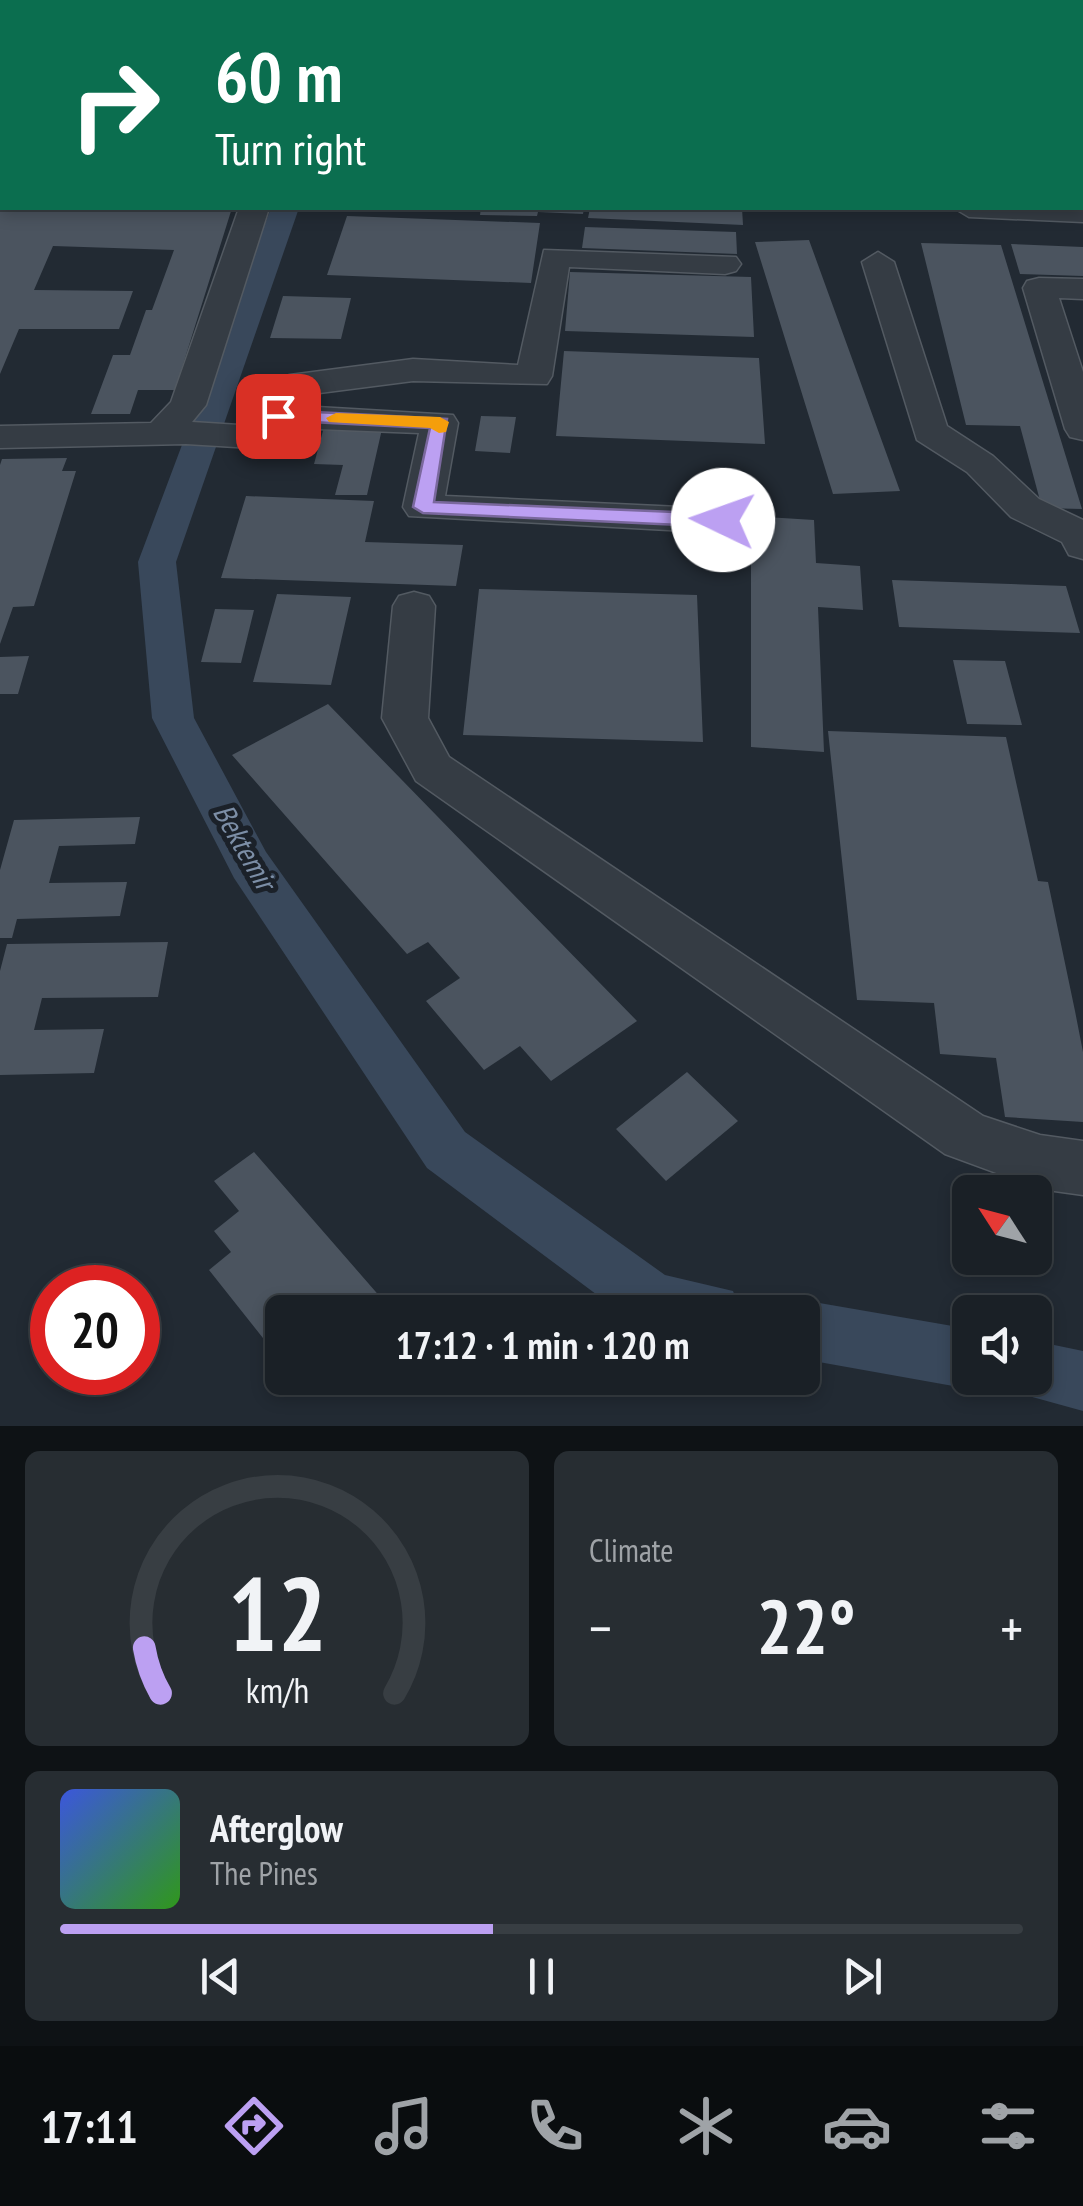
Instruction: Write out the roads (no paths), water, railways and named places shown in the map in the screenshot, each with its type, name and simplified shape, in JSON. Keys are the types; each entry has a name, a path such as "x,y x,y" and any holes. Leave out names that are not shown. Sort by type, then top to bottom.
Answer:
{"street":[{"path":"174,433 188,405 253,210"},
{"path":"1015,210 1083,213"},
{"path":"274,427 290,386 413,370 534,376 555,257 724,264"},
{"path":"878,262 930,432 980,464 1025,508 1082,538"},
{"path":"1083,290 1039,288 1083,430"},
{"path":"0,437 440,422 423,507 723,520"},
{"path":"414,606 405,718 432,770 964,1136 1040,1162 1083,1168"}],"waterway":[{"name":"Bektemir","path":"284,210 157,562 173,718 250,865 446,1150 644,1295"},
{"name":"Bektemir","path":"820,1332 952,1356"},
{"name":"Bektemir","path":"1052,1375 1083,1381"}]}
